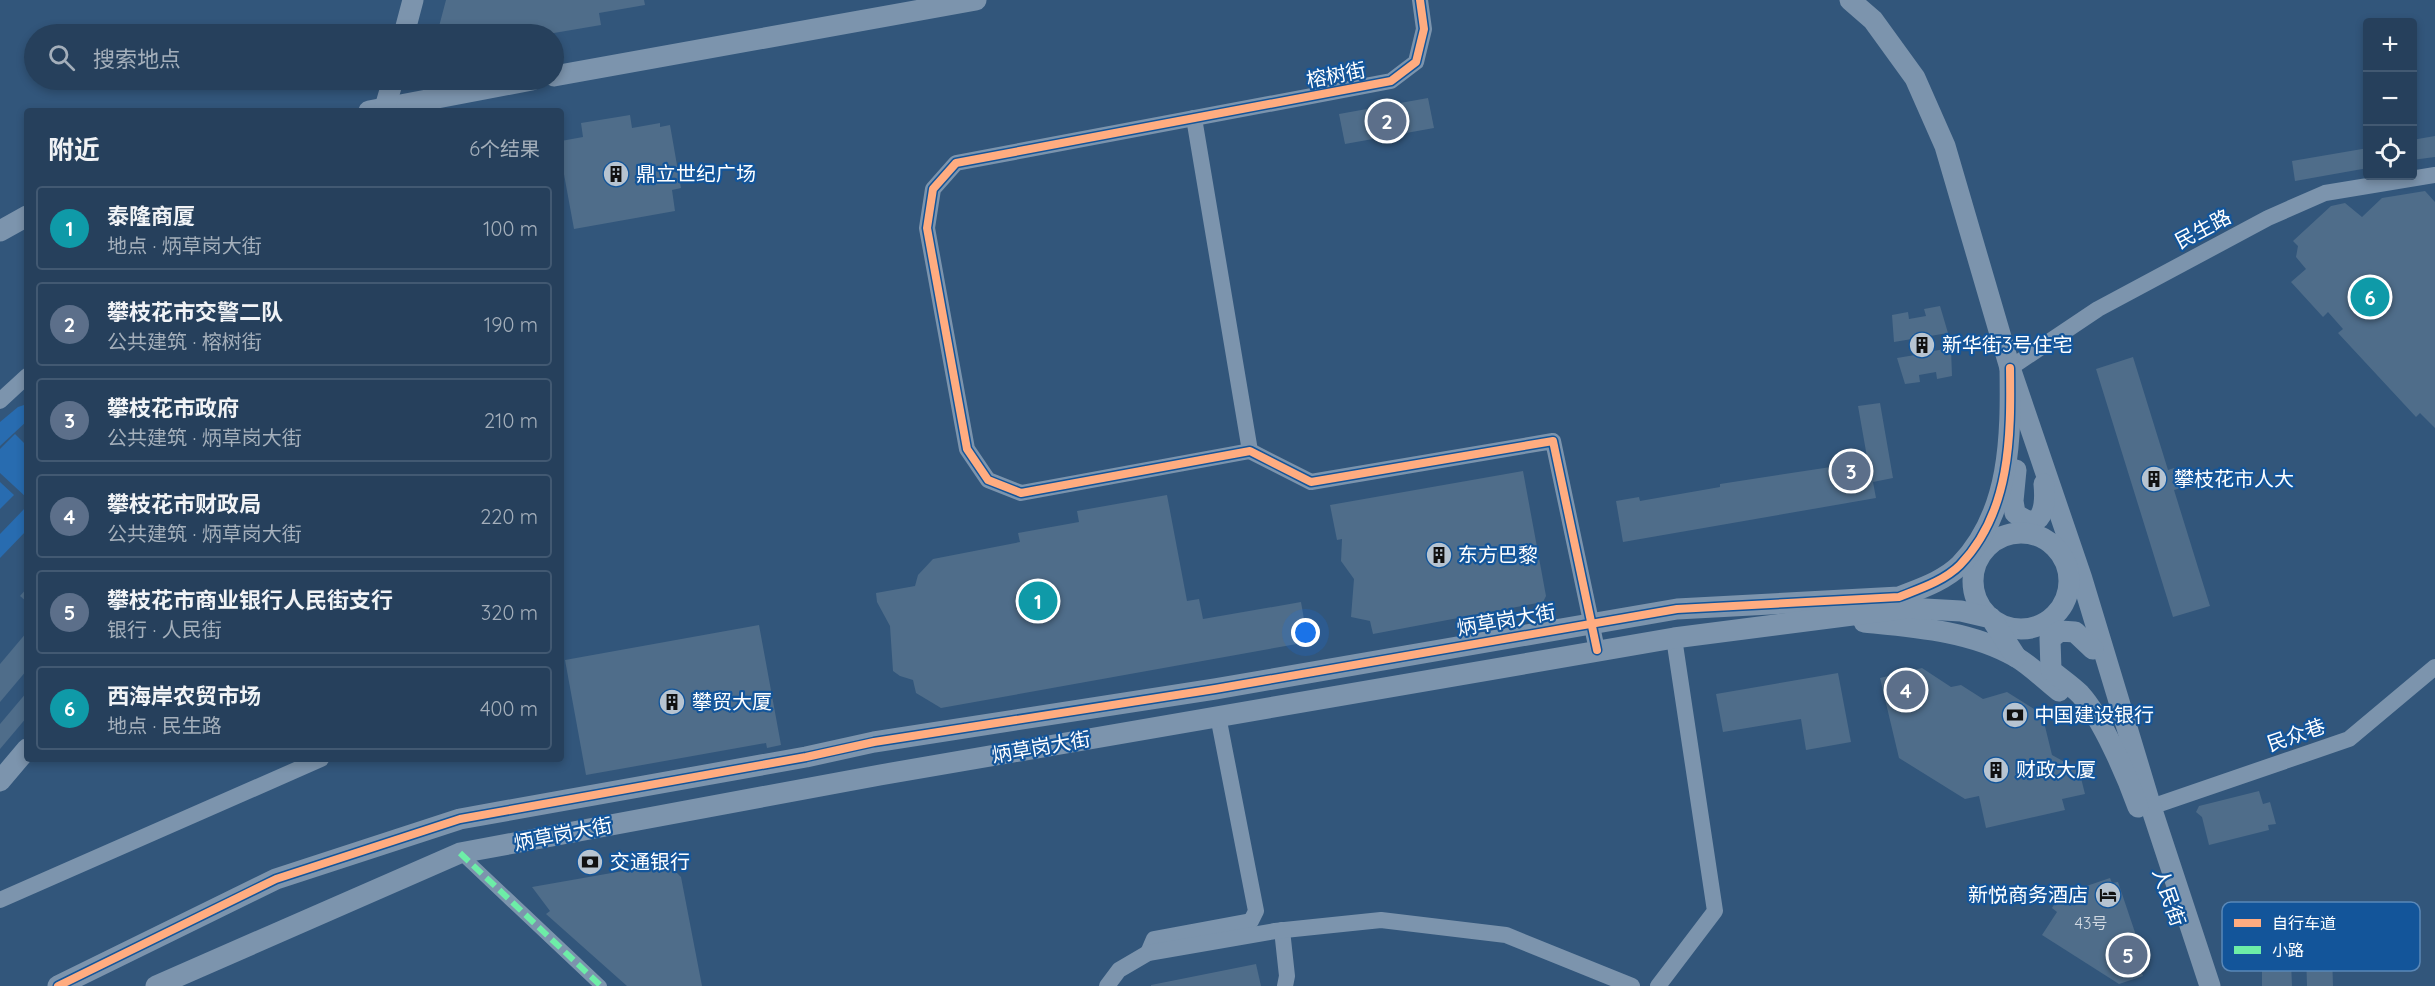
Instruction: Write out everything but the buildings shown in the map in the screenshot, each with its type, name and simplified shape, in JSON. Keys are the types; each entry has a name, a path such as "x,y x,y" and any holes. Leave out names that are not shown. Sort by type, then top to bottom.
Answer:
{"street":[{"path":"407,24 413,0"},
{"path":"564,74 976,0"},
{"name":"榕树街","path":"1250,451 1021,493 988,480 967,449 927,228 933,189 956,163 1391,81 1416,62 1424,29 1420,0"},
{"path":"1850,0 1873,20 1915,78 1945,146 2010,368 2089,602 2144,807"},
{"path":"380,108 389,90"},
{"path":"385,108 480,90"},
{"path":"1194,118 1250,451 1311,482 1553,441 1597,650"},
{"name":"民生路","path":"2010,368 2098,309 2268,218 2325,193 2435,175"},
{"path":"0,231 24,218"},
{"path":"2010,368 2008,442 2002,487 1989,546 1973,577 1974,591 1980,606 1991,618 2016,657"},
{"path":"0,401 24,379"},
{"path":"2010,412 2016,468 2013,501 2015,513 2024,520 2032,522 2039,518 2044,510 2046,501 2042,470"},
{"path":"1803,612 1908,608 1961,611 1991,618 2005,626 2020,629 2036,626 2051,619 2061,608 2067,595 2069,580 2033,433"},
{"path":"1959,566 1981,536 2002,487"},
{"path":"1803,612 1899,597 1931,584 1989,546 2022,533 2036,535 2049,542 2060,552 2066,565 2144,807"},
{"name":"炳草岗大街","path":"58,986 276,879 460,819 806,757 874,742 1215,689 1591,622 1677,609 1803,612"},
{"path":"1803,612 1908,626 1981,643 2016,657 2065,695 2108,742"},
{"name":"炳草岗大街","path":"156,986 460,853 880,775 1674,638 1803,612"},
{"path":"2093,649 2075,632 2060,631 2050,639 2051,670 2080,694 2144,807"},
{"path":"1658,986 1715,911 1674,638"},
{"name":"民众巷","path":"2144,807 2349,739 2435,667"},
{"path":"1148,953 1154,939 1251,921 1256,911 1218,716"},
{"path":"0,780 24,752"},
{"path":"0,900 314,762"},
{"name":"人民街","path":"2144,807 2199,986"},
{"name":"人民街","path":"2144,807 2210,986"},
{"path":"460,853 601,986"},
{"path":"1107,986 1119,970 1148,953 1282,930 1381,920 1506,935 1632,986"},
{"path":"1282,930 1287,976 1285,986"}],"shaded area":[{"path":"24,405 24,424 0,446 0,422 18,407"},
{"path":"15,434 24,443 24,495 0,473 0,449"},
{"path":"0,482 14,495 0,509"},
{"path":"24,509 24,533 0,558 0,534"}],"marked path":[{"path":"460,853 601,986"}],"cycle path":[{"path":"1420,0 1424,29 1416,62 1391,81 956,163 933,189 927,228 967,449 988,480 1021,493 1250,451 1311,482 1553,441 1597,650"},
{"path":"58,986 276,879 460,819 806,757 874,742 1215,689 1677,609 1899,597 1931,584 1954,571 1977,544 1989,521 2005,472 2010,420 2010,368"}],"place":[{"name":"攀枝花市交警二队","path":"1387,121"},
{"name":"鼎立世纪广场","path":"616,174"},
{"name":"西海岸农贸市场","path":"2370,297"},
{"name":"新华街3号住宅","path":"1922,345"},
{"name":"攀枝花市政府","path":"1851,471"},
{"name":"攀枝花市人大","path":"2154,479"},
{"name":"东方巴黎","path":"1439,555"},
{"name":"泰隆商厦","path":"1038,601"},
{"name":"攀枝花市财政局","path":"1906,690"},
{"name":"攀贸大厦","path":"672,702"},
{"name":"中国建设银行","path":"2015,715"},
{"name":"财政大厦","path":"1996,770"},
{"name":"交通银行","path":"590,862"},
{"name":"新悦商务酒店","path":"2108,895"},
{"name":"攀枝花市商业银行人民街支行","path":"2128,955"}]}
